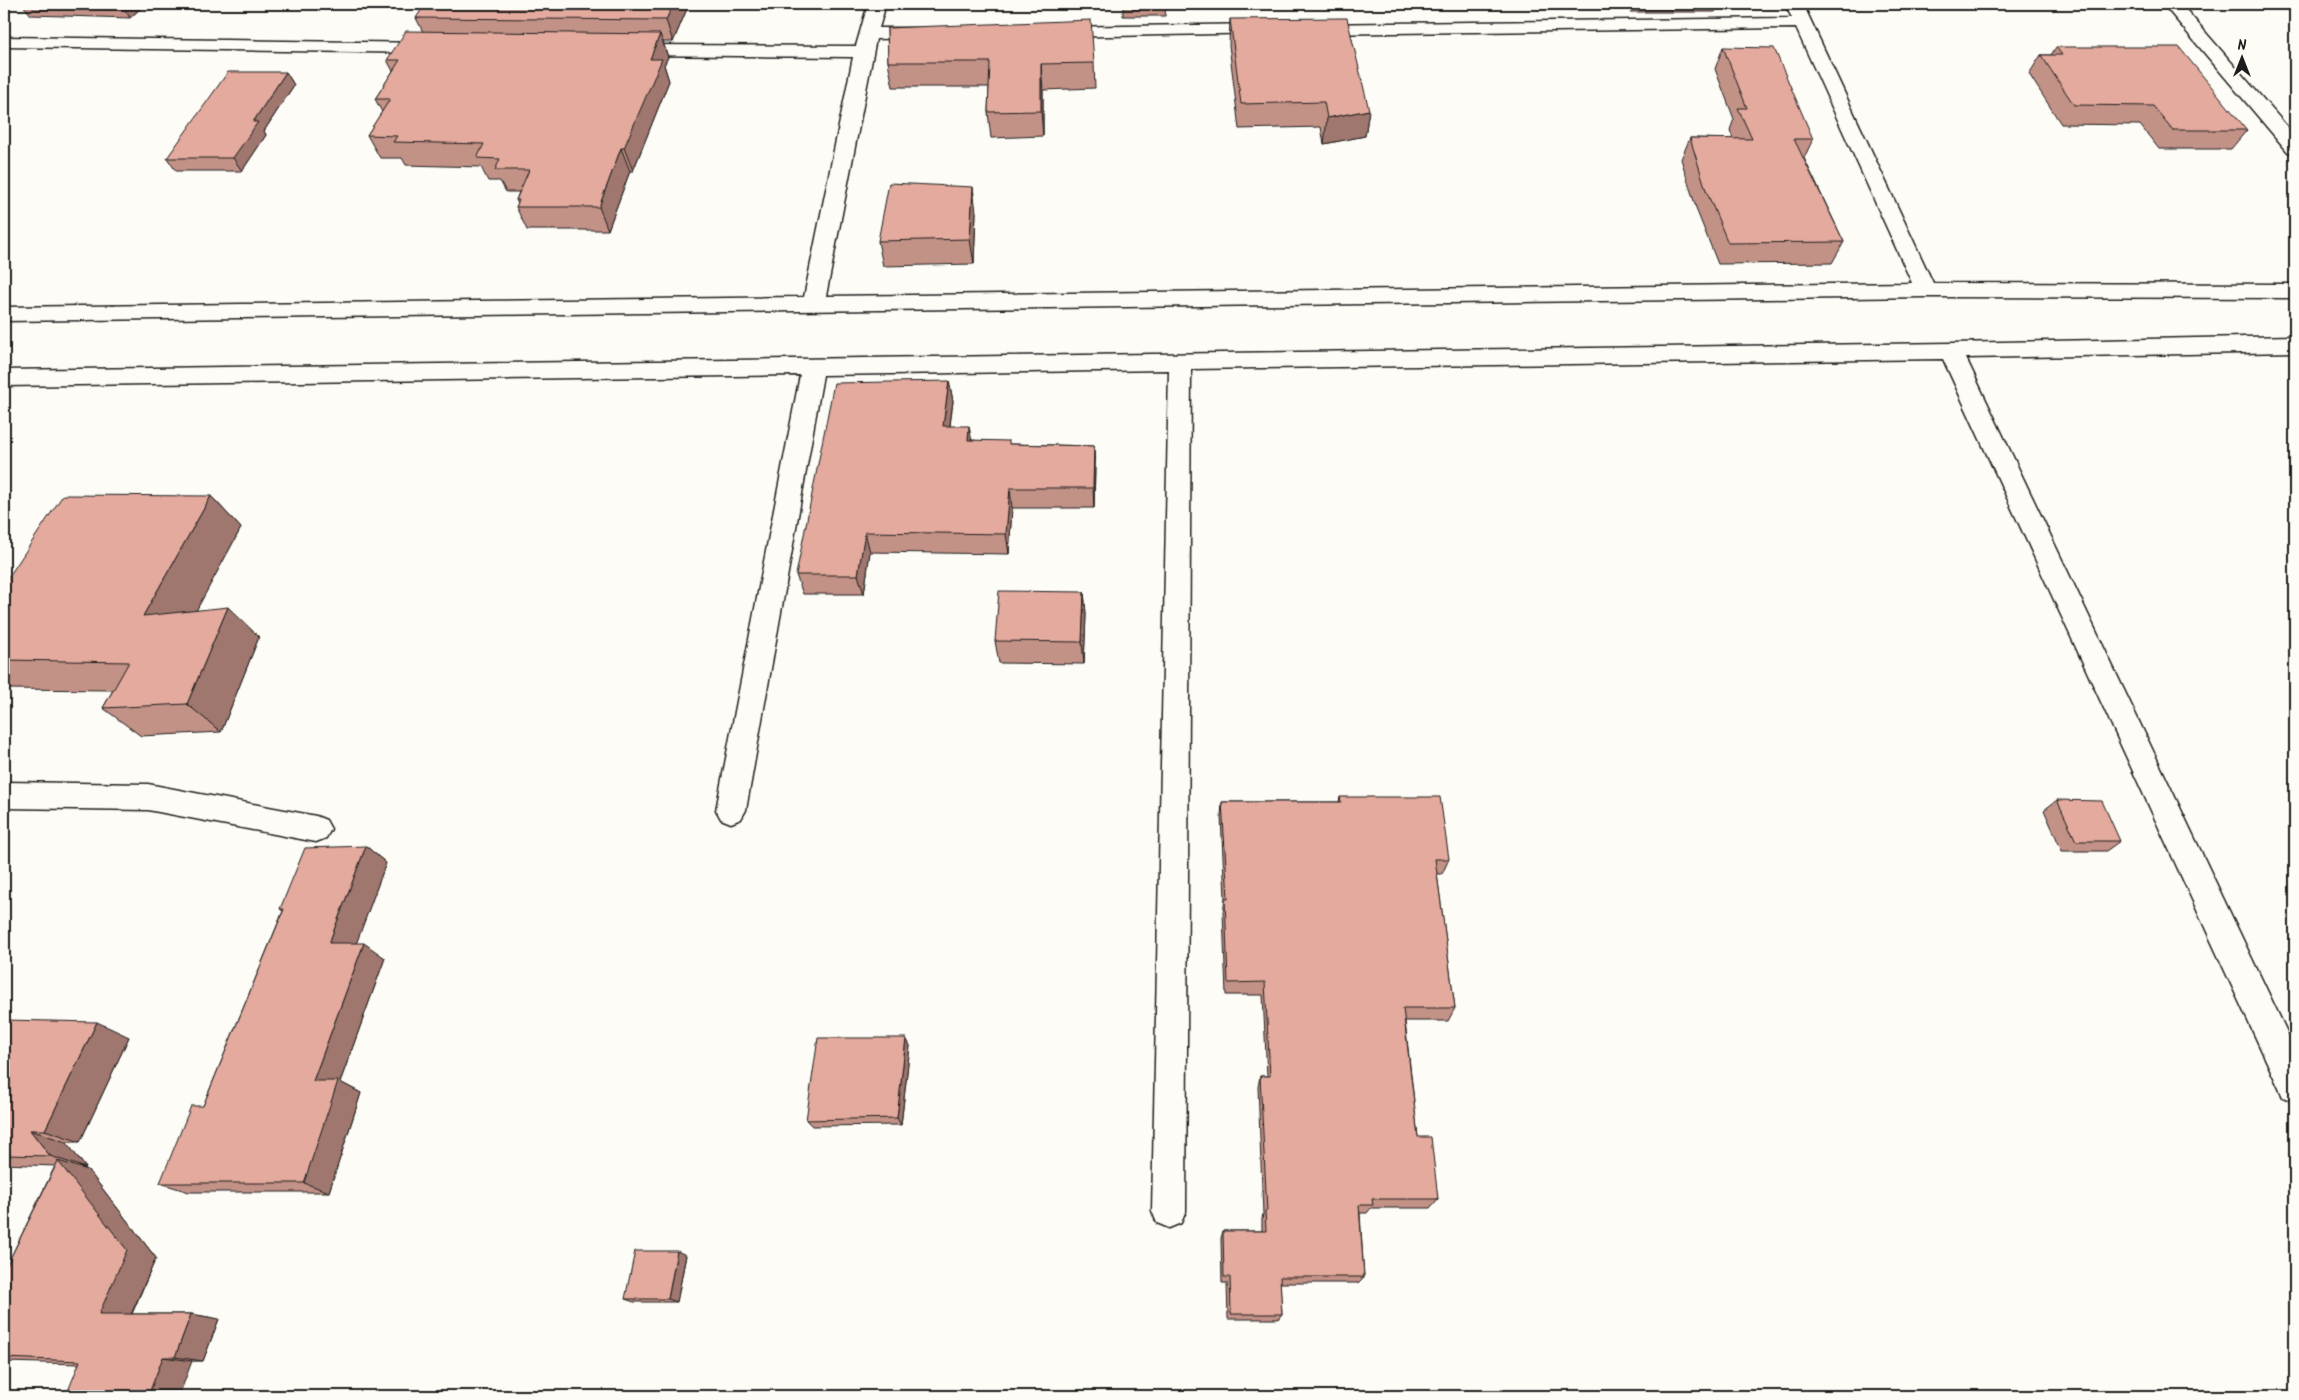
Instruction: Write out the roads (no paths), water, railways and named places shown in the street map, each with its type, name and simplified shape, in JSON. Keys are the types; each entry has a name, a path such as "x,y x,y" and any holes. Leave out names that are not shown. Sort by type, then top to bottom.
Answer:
{"street":[{"path":"814,302 865,43 877,4"},
{"path":"1794,4 1926,290"},
{"path":"2172,4 2295,148"},
{"path":"1037,32 1803,23"},
{"path":"610,50 865,43 938,33"},
{"path":"4,42 451,48"},
{"path":"4,314 814,302 1926,290 2295,291"},
{"path":"2264,344 2295,360"},
{"path":"4,378 1951,351 2295,344"},
{"path":"1951,351 2295,1085"},
{"path":"1169,1211 1180,362"},
{"path":"731,810 813,366"},
{"path":"4,795 148,797 316,829"}]}
